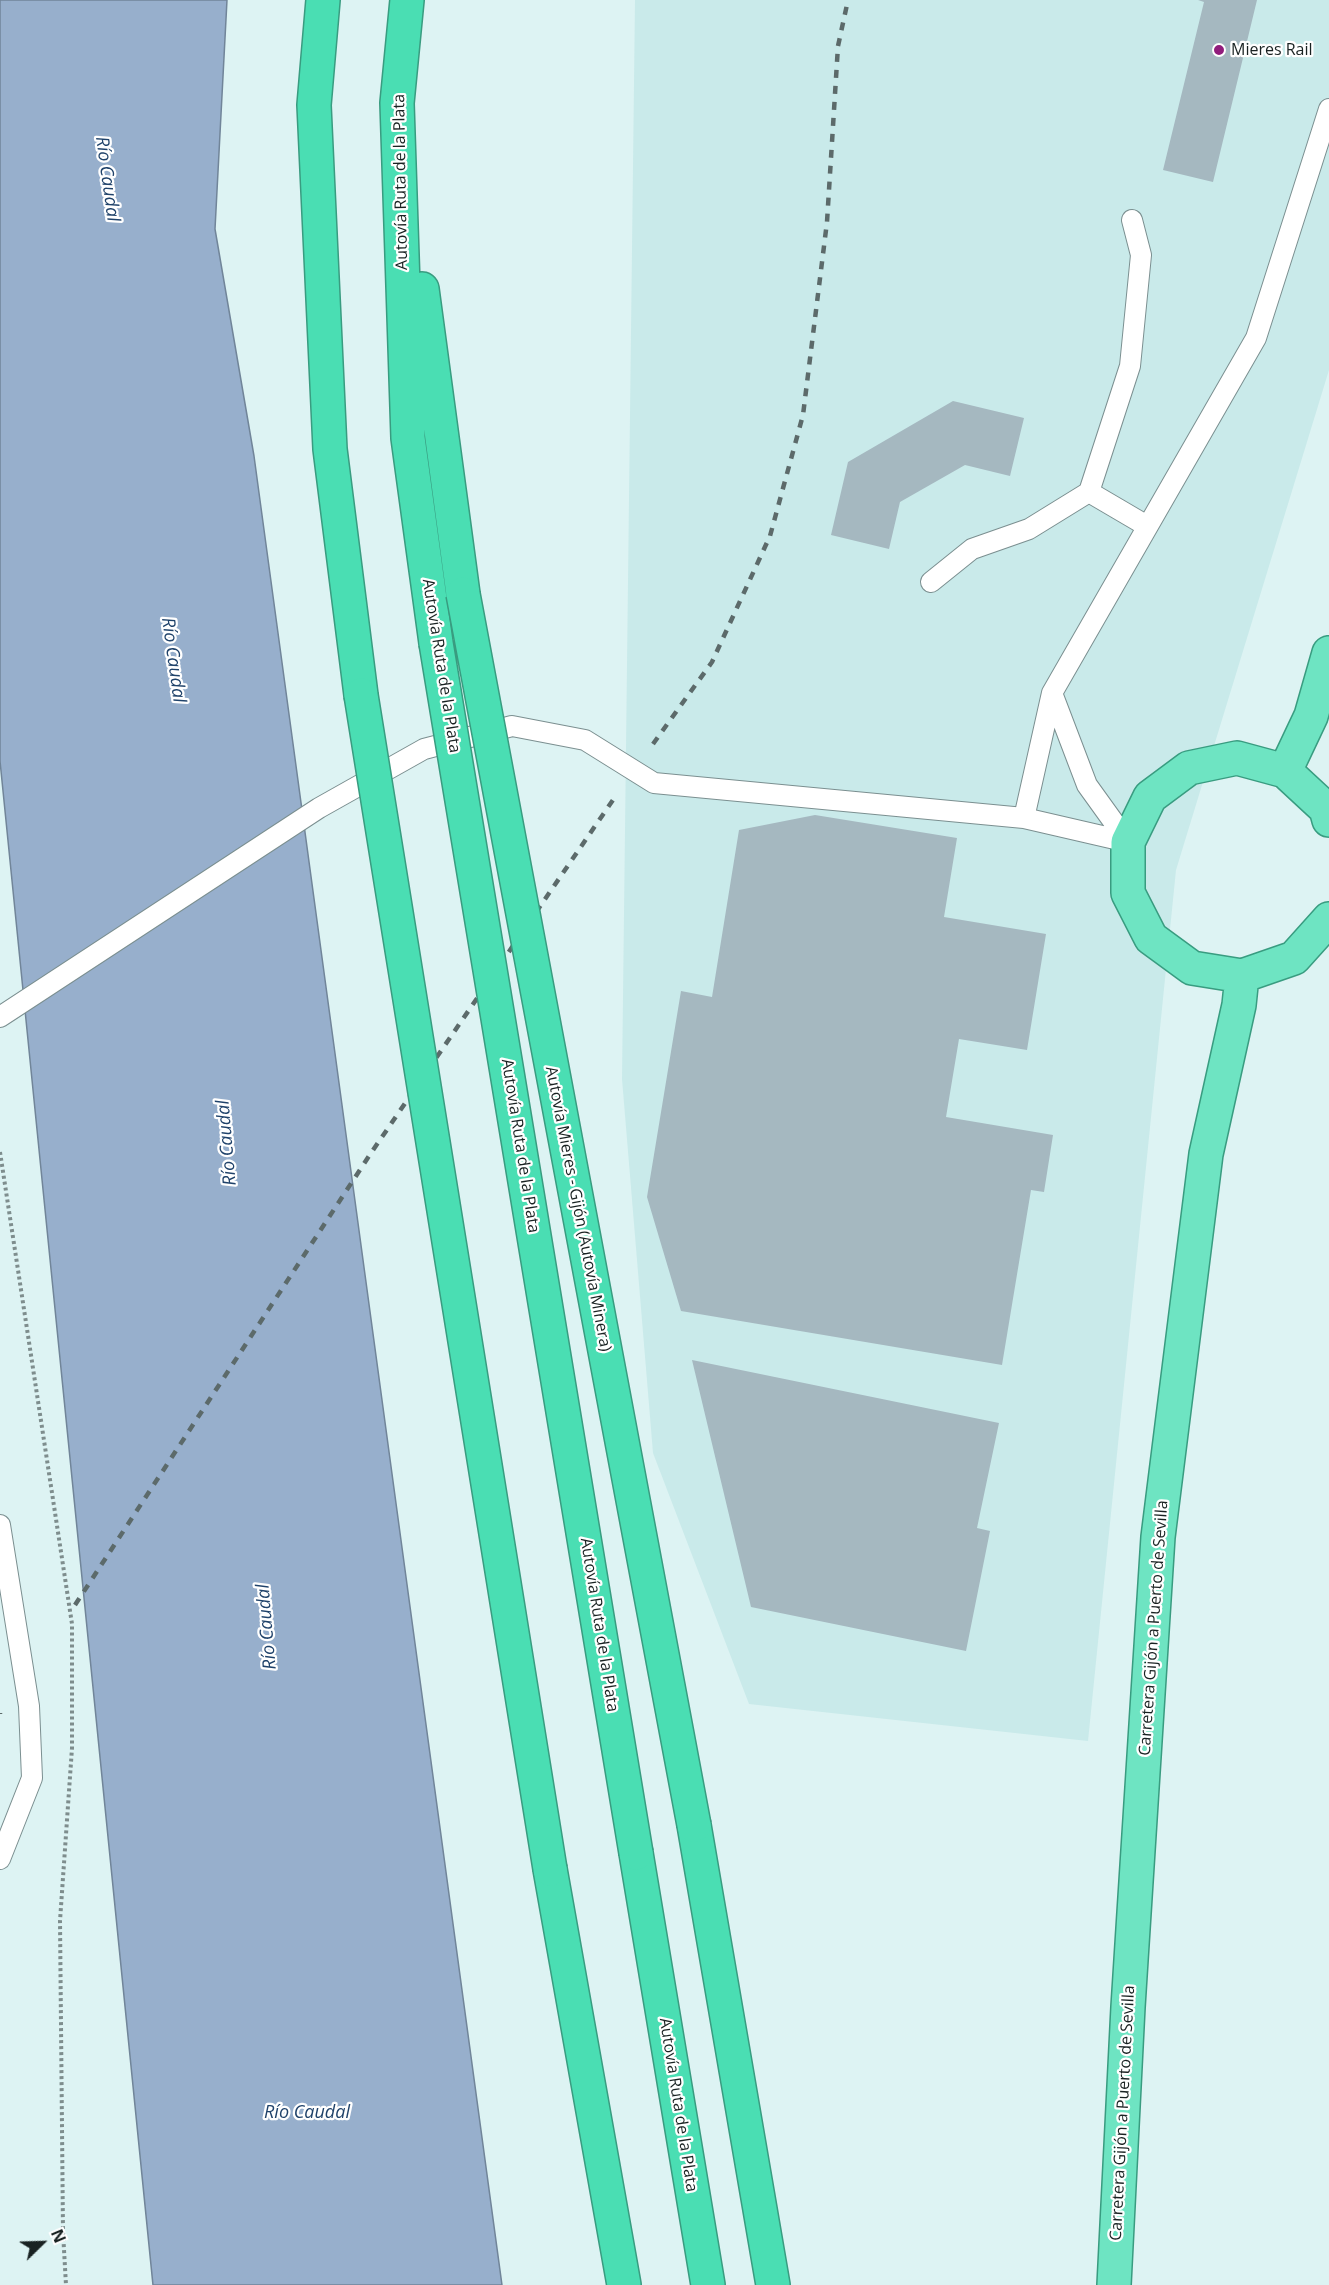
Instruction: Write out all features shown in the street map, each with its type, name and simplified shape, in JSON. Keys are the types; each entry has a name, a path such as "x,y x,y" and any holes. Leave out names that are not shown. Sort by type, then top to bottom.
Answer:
{"highway":[{"path":"323,0 314,105 330,449 361,695 550,1869 624,2285"},
{"name":"Autovía Ruta de la Plata","path":"406,0 397,103 408,438 436,643 708,2285"},
{"name":"Autovía Mieres - Gijón (Autovía Minera)","path":"397,103 463,594 694,1825 773,2285"},
{"path":"1286,771 1311,716 1329,654"},
{"path":"1329,820 1326,809 1286,771 1238,758 1189,768 1150,797 1128,842 1128,892 1150,938 1192,968 1242,976 1294,958 1329,919"},
{"name":"Carretera Gijón a Puerto de Sevilla","path":"1114,2285 1128,2007 1158,1538 1206,1154 1239,1005 1242,976"}],"lane":[{"path":"1024,818 1052,693 1256,338 1329,109"},
{"path":"931,582 972,549 1029,529 1089,492 1131,366 1141,255 1132,220"},
{"path":"1089,492 1147,526"},
{"path":"1052,693 1087,785 1128,842"},
{"path":"7,1012 320,808 424,749 512,726 585,740 654,783 1024,818 1128,842"},
{"path":"0,1525 29,1706 32,1778 0,1859"}],"shaded area":[{"path":"635,0 1329,0 1329,370 1176,870 1088,1741 749,1704 653,1453 622,1079"}],"water":[{"name":"Río Caudal","path":"0,0 227,0 215,229 254,456 502,2285 153,2285 0,761"}],"building":[{"name":"Mieres Rail","path":"1198,0 1257,0 1213,182 1163,170 1204,2"},
{"path":"953,401 1024,418 1010,476 965,465 900,502 889,549 831,535 848,462"},
{"path":"815,815 957,838 944,917 1046,934 1027,1050 959,1039 946,1117 1053,1135 1044,1192 1031,1190 1002,1365 681,1311 647,1197 681,991 712,997 739,830"},
{"path":"692,1360 999,1423 977,1528 990,1531 966,1651 751,1607"}],"railway":[{"path":"653,744 712,662 770,536 803,415 827,222 838,46 848,0"},
{"path":"75,1605 371,1153 615,797"}],"place":[{"name":"Mieres Rail","path":"1219,50"}]}
